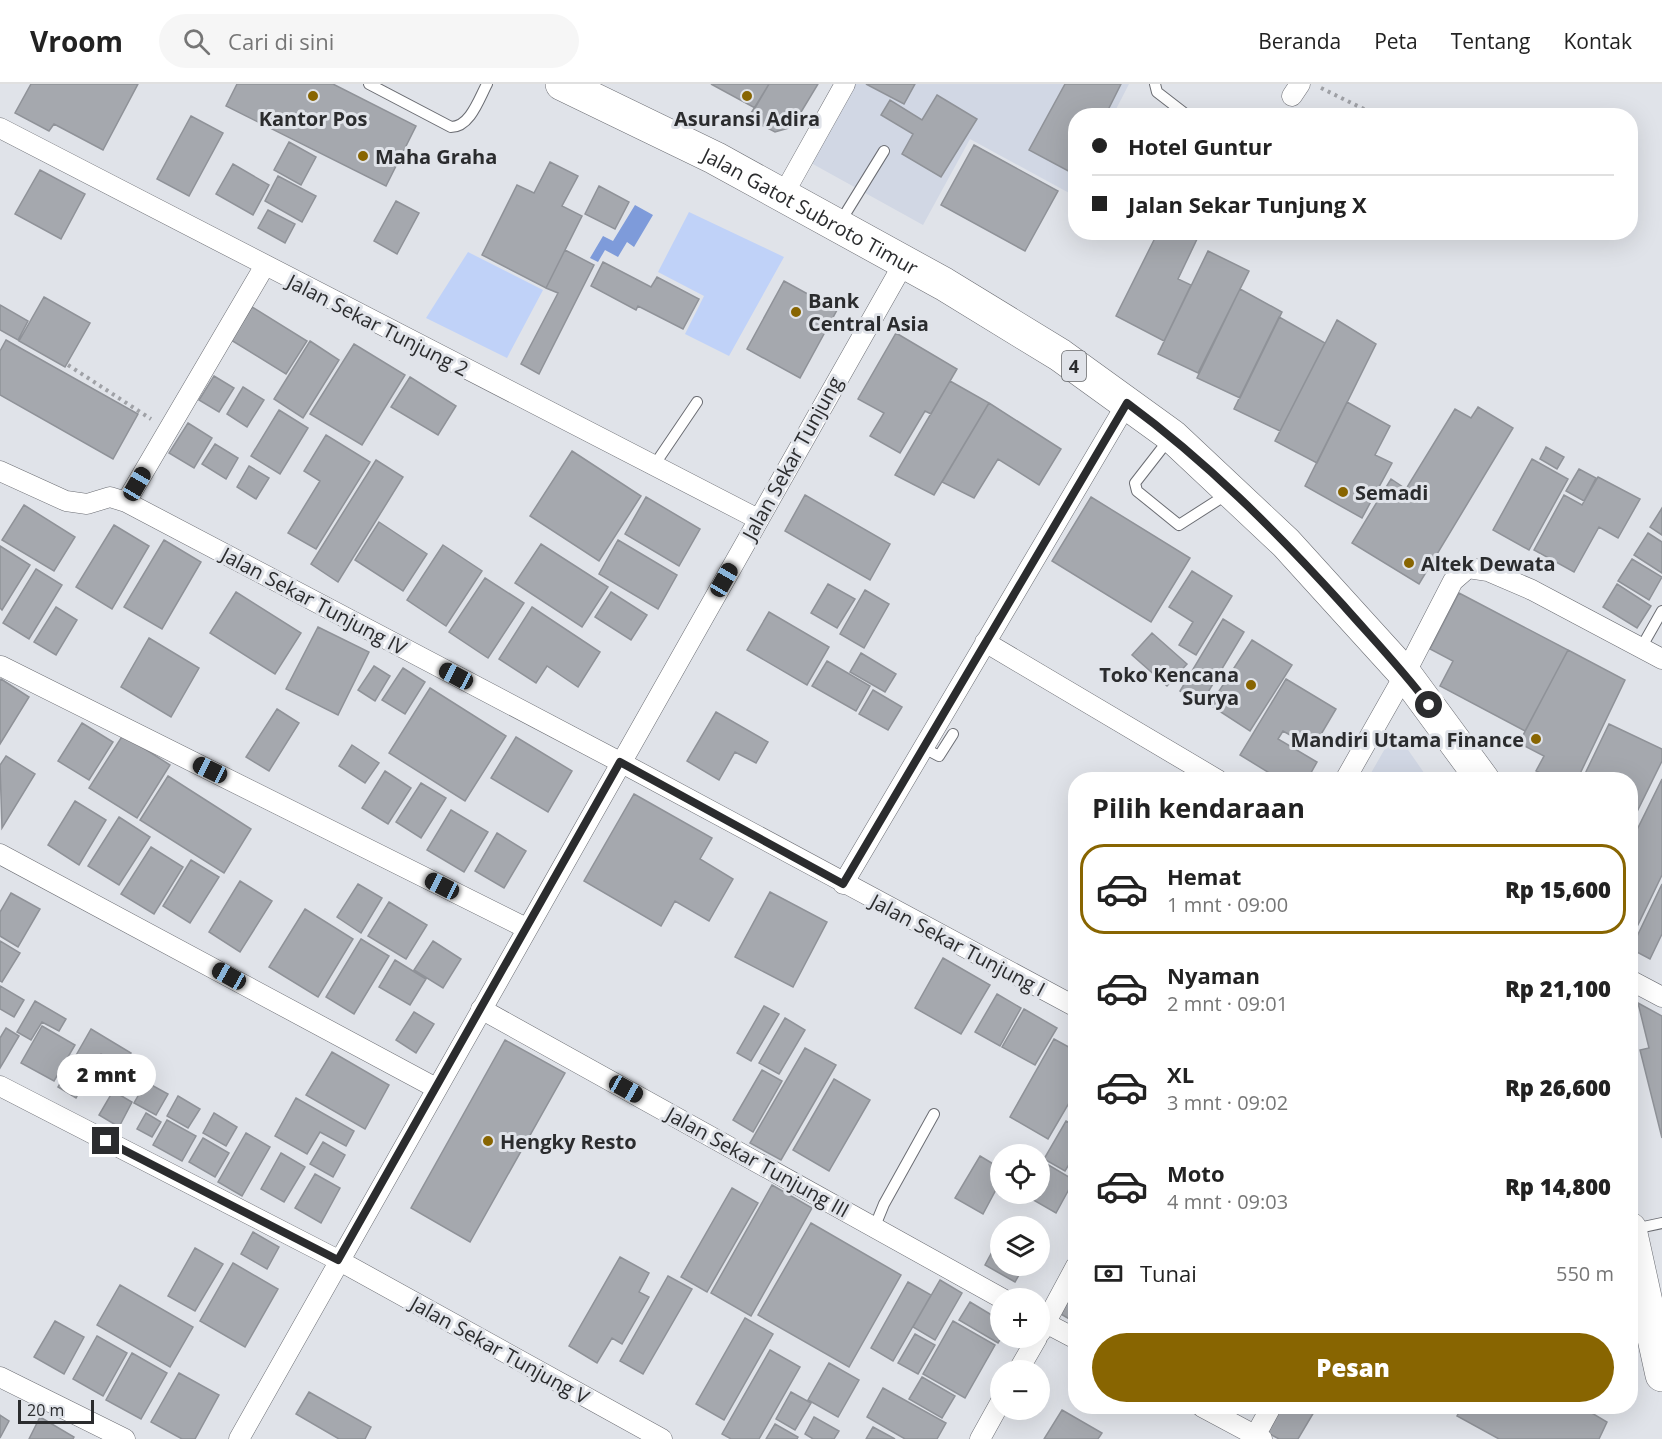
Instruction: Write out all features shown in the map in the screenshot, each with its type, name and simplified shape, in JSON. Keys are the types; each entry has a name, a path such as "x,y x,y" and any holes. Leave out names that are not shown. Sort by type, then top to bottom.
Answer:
{"highway":[{"name":"Jalan Gatot Subroto Timur","path":"562,84 649,124 905,261 1060,355 1172,436 1299,557 1406,674 1477,772"},
{"path":"1638,1292 1658,1332 1662,1375"}],"street":[{"path":"783,195 845,84"},
{"name":"Jalan Sekar Tunjung 2","path":"0,128 264,267 758,519"},
{"name":"Jalan Sekar Tunjung","path":"239,1439 338,1260 905,261"},
{"path":"126,502 264,267"},
{"path":"843,884 1127,403"},
{"name":"Jalan Sekar Tunjung IV","path":"0,471 66,501 87,504 110,497 126,502 620,762"},
{"path":"1350,772 1406,674 1453,581 1468,568 1488,571 1532,590 1662,659"},
{"path":"985,642 1204,772"},
{"path":"1,666 526,928"},
{"name":"Jalan Sekar Tunjung I","path":"620,762 843,884 1068,1003"},
{"path":"0,854 436,1088"},
{"path":"1638,984 1662,997"},
{"name":"Jalan Sekar Tunjung III","path":"481,1009 990,1292"},
{"name":"Jalan Sekar Tunjung V","path":"0,1086 338,1260 662,1439"},
{"path":"1050,1311 1068,1280"},
{"path":"1050,1331 1068,1337"},
{"path":"0,1377 125,1439"},
{"path":"1215,1414 1258,1437 1269,1414"},
{"path":"980,1439 991,1420"}],"lane":[{"path":"369,84 451,127 458,127 466,122 487,84"},
{"path":"1155,84 1156,92 1177,108"},
{"path":"839,224 884,152"},
{"path":"653,467 697,402"},
{"path":"1172,436 1135,483 1137,491 1179,525 1232,491"},
{"path":"1641,648 1662,611"},
{"path":"922,747 940,755 953,734"},
{"path":"875,1226 884,1204 934,1114"},
{"path":"1638,1228 1662,1223"}],"path":[{"path":"1313,84 1362,108"},
{"path":"68,365 168,430"}],"shaded area":[{"path":"854,84 1129,84 1117,108 1068,108 1068,192 970,139 923,225 811,163"},
{"path":"689,212 784,257 729,356 685,334 704,296 658,272"},
{"path":"468,252 543,290 507,358 426,318"},
{"path":"1395,731 1423,772 1372,772"}],"water":[{"path":"635,205 653,215 634,247 627,242 618,257 605,250 598,262 590,258 603,236 613,241"}],"building":[{"path":"31,84 138,84 103,150 54,124 49,131 15,113"},
{"name":"Maha Graha","path":"237,84 333,84 416,126 386,186 226,106"},
{"name":"Asuransi Adira","path":"711,84 769,84 755,108"},
{"path":"769,84 818,84 792,127 775,132 748,118"},
{"path":"866,84 915,84 904,104"},
{"path":"1065,84 1121,84 1109,108 1068,108 1068,171 1029,150"},
{"path":"937,95 977,119 941,177 902,154 913,134 881,115 890,100 922,120"},
{"path":"191,116 223,133 189,196 157,179"},
{"path":"289,142 316,157 301,185 274,170"},
{"path":"974,145 1058,191 1025,251 941,205"},
{"path":"550,162 578,176 562,206 582,216 546,288 482,255 517,185 534,193"},
{"path":"233,164 269,185 253,215 216,194"},
{"path":"40,170 85,194 61,239 15,214"},
{"path":"278,176 316,196 302,222 265,201"},
{"path":"599,186 629,202 615,229 585,214"},
{"path":"396,201 419,213 397,254 374,241"},
{"path":"268,210 295,224 285,243 258,228"},
{"path":"1154,240 1197,240 1178,279 1191,285 1164,341 1116,316"},
{"path":"565,250 594,265 539,374 521,364 558,293 546,288"},
{"path":"1208,251 1249,271 1198,373 1158,354"},
{"path":"603,262 651,287 657,277 699,299 683,329 638,306 636,310 591,286"},
{"path":"784,281 837,310 800,378 747,349"},
{"path":"1240,289 1282,312 1240,398 1197,378"},
{"path":"44,297 90,323 65,367 19,341"},
{"path":"0,305 28,321 18,340 0,330"},
{"path":"252,307 307,341 286,374 231,340"},
{"path":"1279,317 1325,343 1280,431 1234,409"},
{"path":"1337,320 1376,344 1317,463 1275,441"},
{"path":"896,333 957,369 931,414 925,411 900,453 870,436 884,413 858,399"},
{"path":"6,340 138,414 113,459 0,395 0,351"},
{"path":"310,341 339,360 303,418 274,399"},
{"path":"354,344 405,375 362,445 310,414"},
{"path":"214,376 234,388 219,412 199,400"},
{"path":"410,377 456,406 438,435 391,407"},
{"path":"950,381 989,403 934,495 895,475"},
{"path":"243,387 264,400 247,427 227,414"},
{"path":"1347,402 1390,426 1375,455 1392,463 1362,518 1305,486"},
{"path":"989,403 1061,449 1039,485 998,459 974,498 942,482"},
{"path":"1478,407 1513,428 1419,584 1352,543 1391,479 1406,489 1455,409 1471,418"},
{"path":"279,410 308,428 280,474 251,456"},
{"path":"188,423 212,438 194,468 169,453"},
{"path":"326,435 370,462 316,549 288,533 320,481 304,471"},
{"path":"215,444 238,458 226,479 202,464"},
{"path":"1546,447 1564,457 1557,469 1540,459"},
{"path":"572,451 641,496 599,561 530,516"},
{"path":"1532,459 1568,479 1529,550 1493,530"},
{"path":"376,460 403,477 338,582 311,564"},
{"path":"249,466 269,478 256,499 237,487"},
{"path":"1579,469 1596,478 1584,501 1566,491"},
{"path":"1598,477 1640,499 1618,538 1599,527 1574,572 1534,550 1564,495 1582,505"},
{"path":"805,495 890,544 870,580 785,531"},
{"path":"646,497 700,529 679,566 625,534"},
{"path":"1091,497 1190,558 1151,622 1052,561"},
{"path":"24,505 75,537 54,571 2,540"},
{"path":"1662,508 1662,535 1650,527"},
{"path":"379,522 427,554 403,591 355,560"},
{"path":"114,525 149,546 112,609 76,587"},
{"path":"1648,533 1662,542 1662,573 1634,555"},
{"path":"164,540 201,562 162,629 124,607"},
{"path":"618,540 677,575 658,609 599,574"},
{"path":"541,544 608,587 582,627 515,583"},
{"path":"443,545 482,571 446,626 407,600"},
{"path":"0,546 30,565 2,610 0,608"},
{"path":"1632,559 1662,577 1649,600 1618,581"},
{"path":"36,569 62,585 29,639 3,623"},
{"path":"1192,571 1232,596 1196,655 1179,645 1193,622 1169,607"},
{"path":"485,578 524,603 488,658 449,632"},
{"path":"828,584 855,599 837,628 811,613"},
{"path":"1617,584 1651,606 1637,628 1603,607"},
{"path":"865,590 889,604 864,648 840,634"},
{"path":"236,592 301,633 275,674 210,633"},
{"path":"611,592 647,615 631,640 595,617"},
{"path":"1459,593 1568,650 1525,731 1440,686 1453,661 1430,649"},
{"path":"56,607 77,620 56,655 34,642"},
{"path":"532,607 600,652 578,687 547,666 536,683 499,659"},
{"path":"769,612 829,647 807,685 747,650"},
{"path":"1223,619 1244,632 1201,704 1180,691"},
{"path":"318,627 369,652 338,715 286,689"},
{"path":"1152,633 1187,664 1167,686 1132,655"},
{"path":"149,638 199,668 171,717 121,687"},
{"name":"Toko Kencana Surya","path":"1252,640 1292,665 1250,731 1210,705"},
{"path":"1568,650 1625,680 1581,772 1538,772 1536,771 1544,756 1519,743"},
{"path":"861,653 896,674 885,692 850,672"},
{"path":"827,661 870,686 856,711 812,686"},
{"path":"374,666 390,676 375,701 358,690"},
{"path":"403,668 425,682 405,714 382,700"},
{"path":"1,679 29,697 0,744 0,681"},
{"path":"1286,679 1336,709 1313,748 1283,731 1278,739 1317,762 1311,772 1268,772 1240,755"},
{"path":"430,688 506,736 465,801 389,753"},
{"path":"873,690 902,707 888,730 859,714"},
{"path":"277,709 299,723 269,771 246,757"},
{"path":"716,712 768,742 756,763 735,752 719,780 687,761"},
{"path":"82,723 113,742 89,780 58,761"},
{"path":"1609,724 1662,749 1662,761 1638,810 1638,772 1586,772"},
{"path":"123,735 170,765 137,818 89,788"},
{"path":"516,737 572,771 548,812 491,778"},
{"path":"352,745 379,763 365,783 339,766"},
{"path":"6,756 35,774 2,828 0,765"},
{"path":"385,771 411,788 388,824 362,808"},
{"path":"168,776 251,829 224,873 140,820"},
{"path":"1662,779 1662,875 1638,925 1638,828"},
{"path":"421,783 446,798 421,838 396,822"},
{"path":"634,794 712,838 700,859 733,879 709,921 675,901 661,926 584,881"},
{"path":"75,801 106,820 79,865 48,845"},
{"path":"451,810 488,832 464,872 427,850"},
{"path":"119,817 150,837 119,885 88,866"},
{"path":"497,833 526,851 504,888 475,871"},
{"path":"151,847 183,867 154,914 121,894"},
{"path":"191,860 219,877 190,923 163,906"},
{"path":"240,881 272,901 240,952 209,932"},
{"path":"358,884 382,898 361,933 337,917"},
{"path":"1662,884 1662,934 1650,959 1638,953 1638,934"},
{"path":"770,892 827,922 793,987 735,957"},
{"path":"11,893 40,909 18,947 0,936 0,912"},
{"path":"389,902 427,925 406,959 368,936"},
{"path":"305,909 353,939 318,997 269,967"},
{"path":"361,939 389,956 354,1014 326,997"},
{"path":"0,941 20,953 2,982 0,981"},
{"path":"433,941 461,959 443,988 414,970"},
{"path":"943,958 990,985 961,1034 915,1008"},
{"path":"395,960 426,979 410,1005 379,987"},
{"path":"0,986 24,1000 14,1017 0,1009"},
{"path":"997,994 1021,1008 1000,1046 975,1032"},
{"path":"35,1001 66,1019 59,1031 42,1022 31,1040 17,1032"},
{"path":"1638,1003 1662,1016 1662,1138 1640,1050 1649,1048"},
{"path":"764,1006 779,1014 751,1061 737,1053"},
{"path":"1024,1009 1057,1028 1035,1065 1002,1047"},
{"path":"414,1012 434,1024 416,1053 396,1040"},
{"path":"785,1018 805,1030 779,1074 759,1063"},
{"path":"42,1026 75,1045 54,1081 21,1063"},
{"path":"6,1028 19,1036 0,1068 0,1038"},
{"path":"91,1029 131,1053 123,1067 101,1054 76,1098 58,1087"},
{"path":"1054,1039 1068,1047 1068,1105 1048,1139 1010,1117"},
{"name":"Hengky Resto","path":"505,1040 565,1073 470,1242 411,1208"},
{"path":"805,1048 836,1065 781,1160 750,1143"},
{"path":"332,1052 389,1085 365,1129 306,1095"},
{"path":"762,1070 782,1081 753,1132 733,1120"},
{"path":"834,1079 870,1100 829,1171 793,1150"},
{"path":"146,1082 168,1094 156,1115 134,1103"},
{"path":"113,1091 132,1102 119,1127 99,1115"},
{"path":"178,1096 200,1109 188,1128 167,1116"},
{"path":"296,1098 354,1131 346,1146 320,1132 307,1154 275,1136"},
{"path":"146,1113 161,1122 152,1137 137,1129"},
{"path":"214,1113 237,1127 226,1146 203,1133"},
{"path":"167,1120 196,1136 182,1161 153,1145"},
{"path":"1066,1121 1068,1122 1068,1166 1065,1171 1050,1162 1050,1149"},
{"path":"246,1133 270,1147 242,1196 218,1182"},
{"path":"203,1138 229,1153 215,1177 189,1162"},
{"path":"323,1142 345,1155 333,1177 310,1164"},
{"path":"281,1153 305,1167 284,1202 261,1189"},
{"path":"980,1156 990,1162 990,1201 983,1214 955,1198"},
{"path":"1050,1166 1068,1176 1068,1191 1056,1213 1040,1204 1050,1204"},
{"path":"315,1174 340,1188 321,1223 295,1208"},
{"path":"772,1185 812,1208 751,1316 711,1293"},
{"path":"732,1188 758,1203 707,1292 681,1277"},
{"path":"811,1223 901,1275 849,1367 758,1315"},
{"path":"253,1232 279,1247 267,1269 241,1254"},
{"path":"195,1248 223,1264 195,1311 168,1296"},
{"path":"990,1256 990,1268 985,1265"},
{"path":"620,1257 649,1273 639,1292 649,1297 622,1344 612,1338 597,1363 569,1346"},
{"path":"233,1263 278,1289 245,1347 200,1321"},
{"path":"668,1276 692,1289 643,1374 620,1361"},
{"path":"1004,1276 1018,1276 1015,1282"},
{"path":"940,1280 962,1293 935,1340 913,1327"},
{"path":"908,1282 931,1295 893,1361 871,1348"},
{"path":"120,1285 193,1327 170,1367 97,1325"},
{"path":"1068,1298 1068,1318 1059,1313"},
{"path":"970,1302 990,1314 990,1338 959,1320"},
{"path":"745,1318 773,1334 724,1420 696,1404"},
{"path":"55,1321 84,1337 64,1374 34,1357"},
{"path":"953,1321 990,1342 990,1348 993,1348 965,1398 923,1374"},
{"path":"915,1334 935,1345 918,1374 898,1363"},
{"path":"97,1336 127,1353 103,1396 73,1379"},
{"path":"770,1350 800,1367 759,1439 731,1439 722,1434"},
{"path":"132,1353 167,1373 141,1419 106,1400"},
{"path":"829,1363 859,1380 838,1417 808,1400"},
{"path":"179,1373 219,1395 195,1439 182,1439 151,1422"},
{"path":"922,1377 955,1396 942,1418 909,1399"},
{"path":"883,1388 946,1423 937,1439 905,1439 867,1417"},
{"path":"309,1392 371,1427 365,1439 339,1439 296,1414"},
{"path":"791,1392 811,1403 795,1430 776,1419"},
{"path":"1062,1410 1102,1433 1098,1439 1044,1439"},
{"path":"1274,1414 1313,1414 1298,1439 1279,1439 1264,1431"},
{"path":"1458,1414 1593,1414 1607,1422 1599,1439 1499,1439 1457,1416"},
{"path":"0,1415 9,1421 0,1438"},
{"path":"40,1417 74,1437 73,1439 29,1439"},
{"path":"814,1417 839,1431 834,1439 813,1439 805,1434"},
{"path":"775,1424 798,1437 797,1439 766,1439"},
{"path":"873,1427 895,1439 866,1439"}],"place":[{"name":"Kantor Pos","path":"313,96"},
{"name":"Asuransi Adira","path":"747,96"},
{"name":"Maha Graha","path":"363,156"},
{"name":"Bank Central Asia","path":"796,312"},
{"name":"Semadi","path":"1343,492"},
{"name":"Altek Dewata","path":"1409,563"},
{"name":"Toko Kencana Surya","path":"1251,685"},
{"name":"Mandiri Utama Finance","path":"1536,739"},
{"name":"Hengky Resto","path":"488,1141"}],"route":[{"path":"106,1141 338,1260 620,762 843,884 1115,419 1127,403 1172,436 1286,543 1406,674 1429,705"}]}
